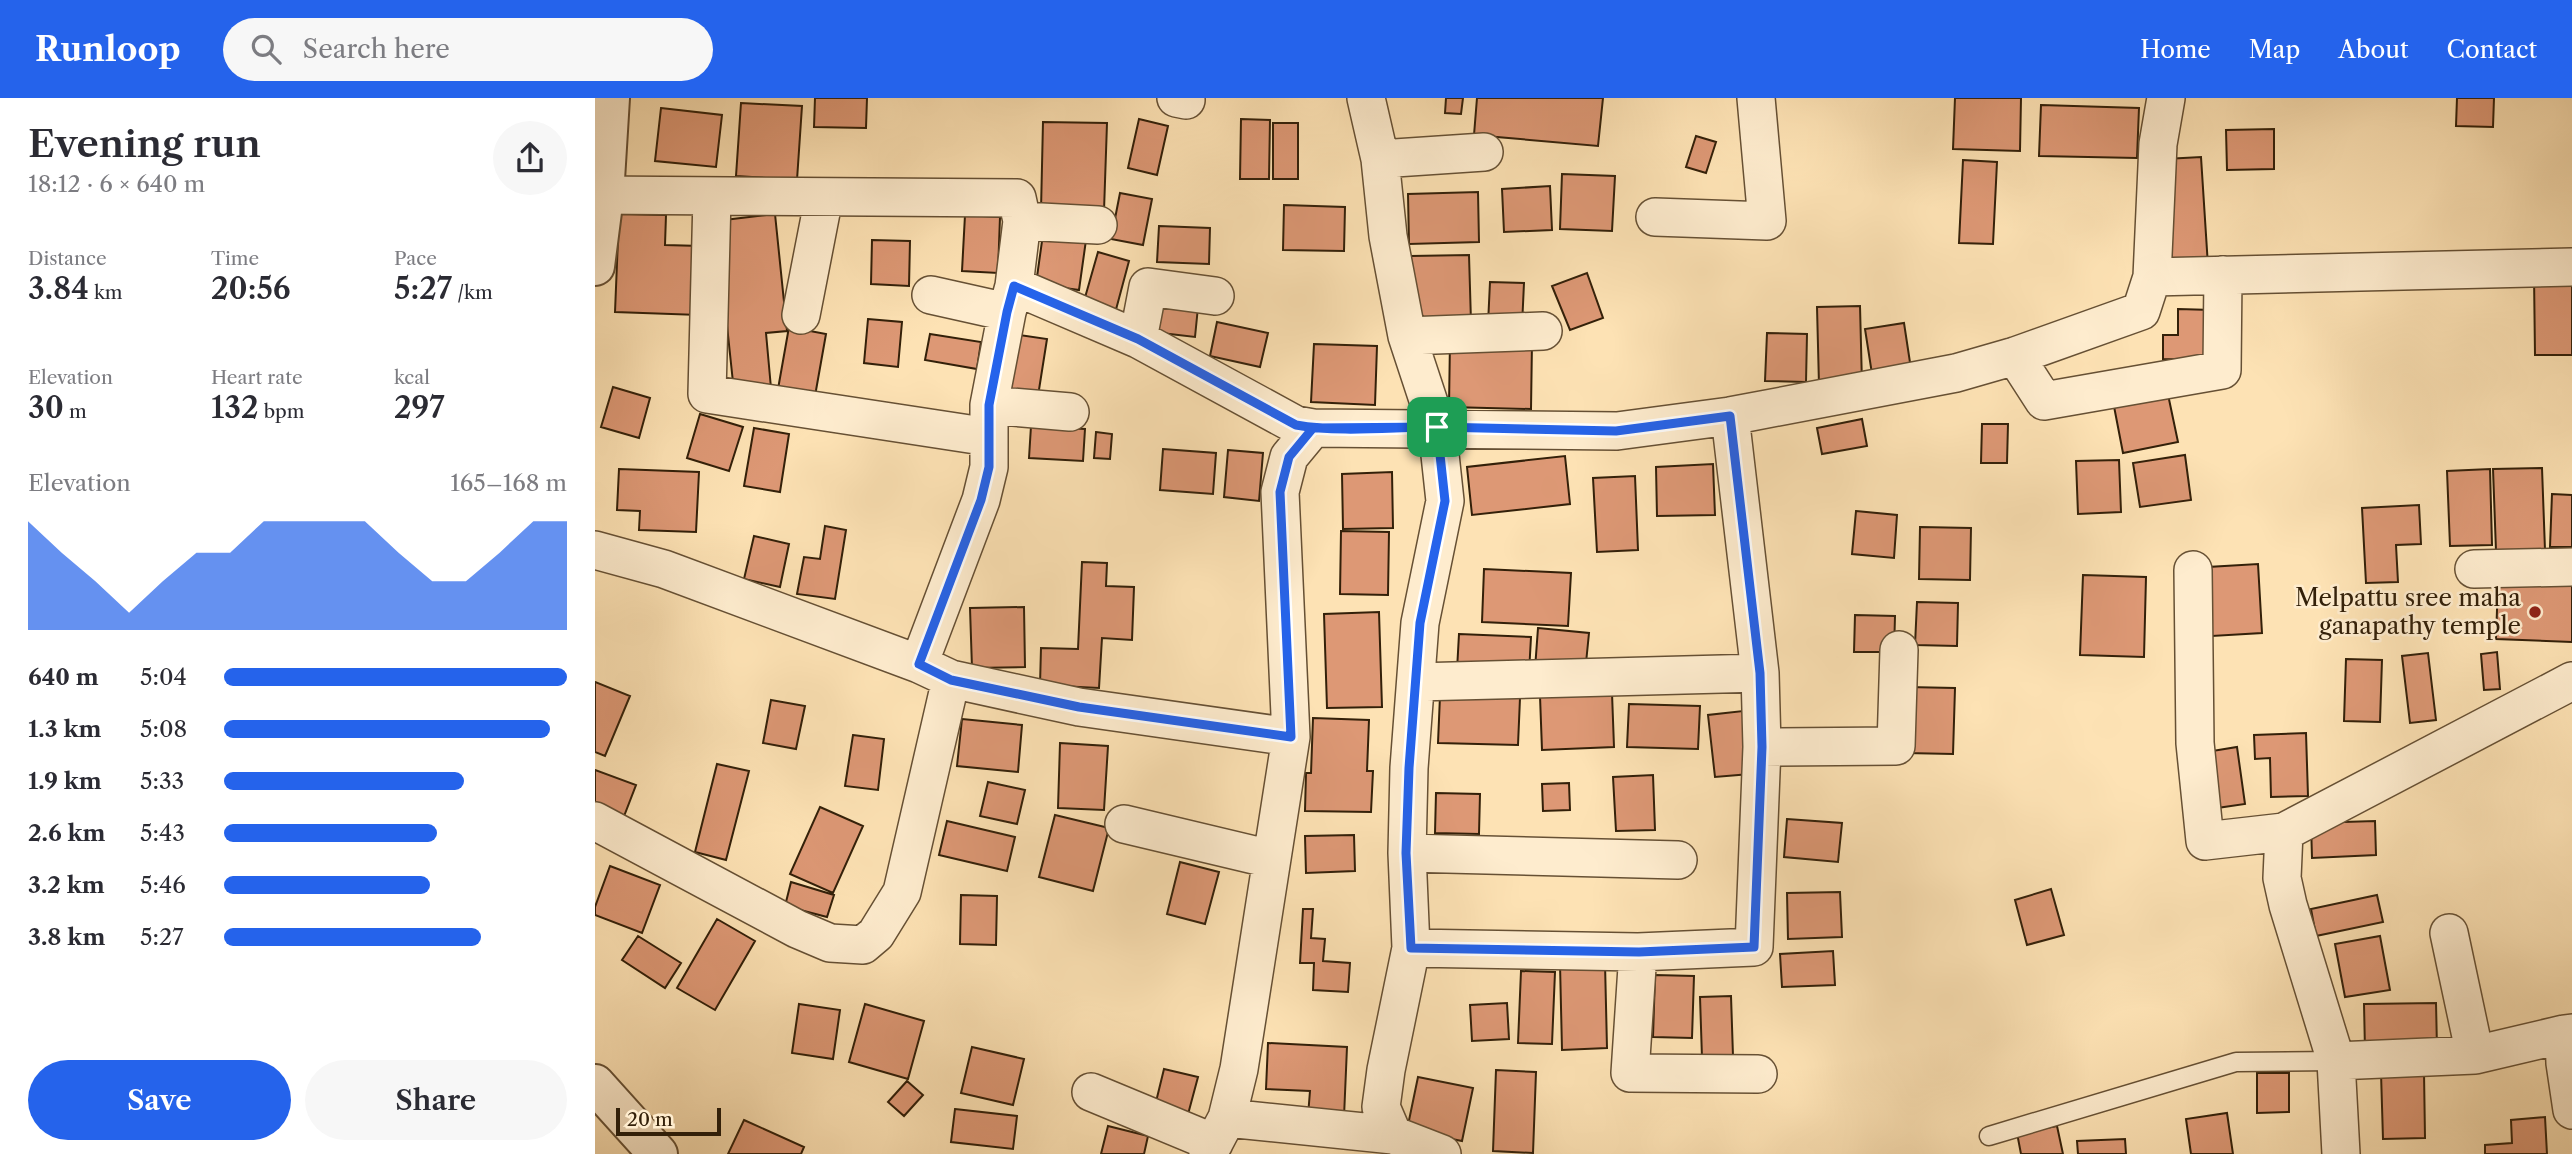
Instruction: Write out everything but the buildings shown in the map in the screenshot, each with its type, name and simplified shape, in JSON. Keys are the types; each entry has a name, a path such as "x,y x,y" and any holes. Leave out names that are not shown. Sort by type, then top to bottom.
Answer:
{"street":[{"path":"595,266 610,98"},
{"path":"1366,98 1380,159 1388,236 1407,335 1437,427 1445,501 1420,623 1409,768 1406,853 1411,948 1381,1107 1393,1135"},
{"path":"1655,217 1767,221 1756,98"},
{"path":"931,296 1011,299 1138,339 1296,425 1313,428 1437,427 1616,431 1730,416 1956,373 2015,356 2141,311 2153,277 2158,144 2166,98"},
{"path":"1380,159 1484,152"},
{"path":"595,821 797,929 830,943 863,945 876,934 902,892 935,672 989,467 989,421 1022,221 1017,198 600,195"},
{"path":"712,197 707,394 989,421 1070,412"},
{"path":"801,315 824,197"},
{"path":"1022,221 1098,225"},
{"path":"2153,277 2572,267"},
{"path":"2015,356 2044,401 2222,370 2223,275"},
{"path":"1138,339 1148,287 1215,296"},
{"path":"1407,335 1543,331"},
{"path":"1411,948 1639,952 1754,947 1762,747 1760,673 1730,416"},
{"path":"1217,1138 1239,1069 1291,737 1280,492 1289,457 1313,428"},
{"path":"595,550 664,569 935,672 1079,707 1291,737"},
{"path":"2474,569 2572,567"},
{"path":"2193,570 2195,743 2205,841 2284,832 2572,681"},
{"path":"1762,747 1896,746 1899,650"},
{"path":"1416,682 1760,673"},
{"path":"1124,824 1271,859"},
{"path":"2284,832 2282,878 2288,905 2336,1061 2341,1154"},
{"path":"1406,853 1678,860"},
{"path":"2449,933 2475,1055"},
{"path":"1639,952 1630,1073 1758,1074"},
{"path":"2336,1061 2475,1055 2568,1034 2572,1110"},
{"path":"595,1084 655,1153"},
{"path":"1091,1093 1217,1138 1393,1135 1442,1154"}],"lane":[{"path":"1989,1136 2236,1062 2336,1061"}],"place":[{"name":"Melpattu sree maha ganapathy temple","path":"2535,612"}],"route":[{"path":"1437,427 1313,428 1289,457 1280,492 1291,737 1079,707 951,680 919,664 981,500 989,467 989,405 1014,286 1138,339 1296,425 1313,428 1374,428 1437,427 1445,501 1420,623 1409,768 1406,853 1411,948 1639,952 1754,947 1762,747 1760,673 1730,416 1616,431 1437,427"}]}
